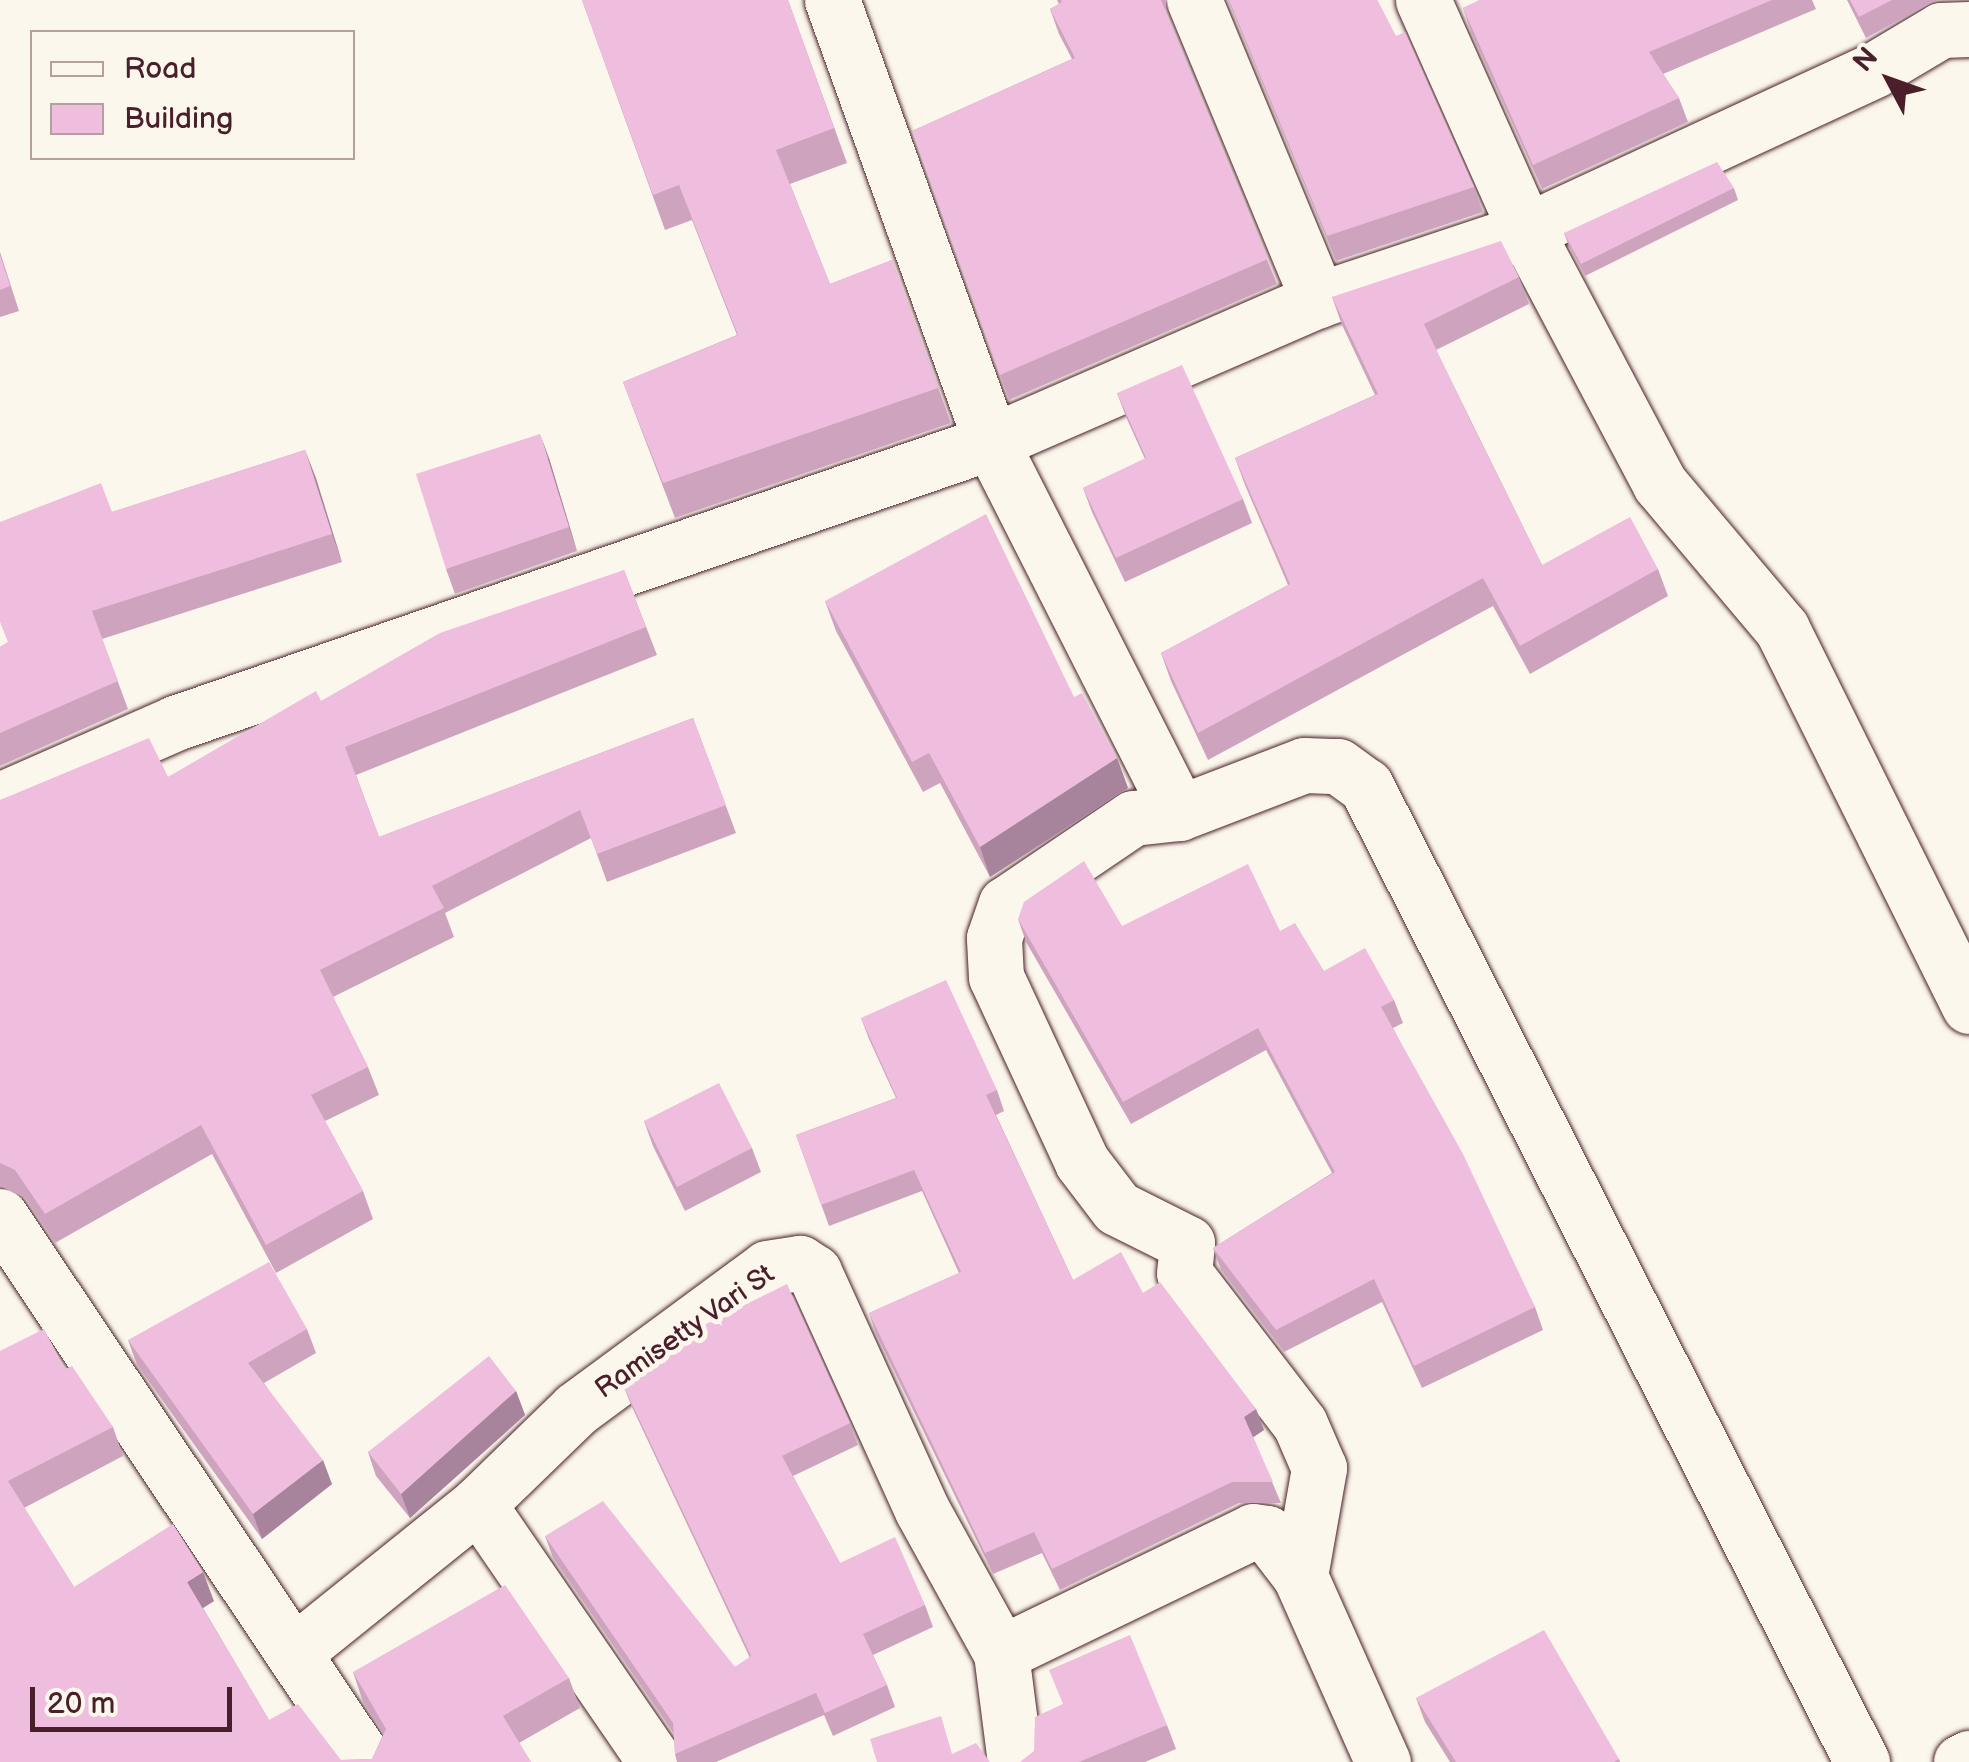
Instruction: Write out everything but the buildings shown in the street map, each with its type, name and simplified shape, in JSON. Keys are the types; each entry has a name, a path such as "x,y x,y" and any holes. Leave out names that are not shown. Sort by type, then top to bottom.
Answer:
{"street":[{"path":"832,0 991,442 1179,813"},
{"path":"1194,0 1318,300"},
{"path":"1423,0 1526,231 1660,484 1782,628 1969,1006"},
{"path":"0,800 174,722 991,442 1318,300 1526,231 1874,70 1942,30 1969,26 1959,0"},
{"path":"1300,1576 1319,1468 1300,1424 1184,1273 1187,1243 1117,1208 1082,1162 996,976 994,938 1006,904 1132,818 1179,813 1304,765 1338,766 1366,786 1862,1762"},
{"path":"7,1246 294,1654 352,1757"},
{"name":"Ramisetty Vari St","path":"294,1654 478,1504 576,1409 767,1268 800,1263 814,1272 922,1510 1000,1653 1015,1762"},
{"path":"478,1504 655,1762"},
{"path":"1000,1653 1252,1530 1267,1533 1300,1576 1383,1762"},
{"path":"1962,1762 1969,1758"}]}
